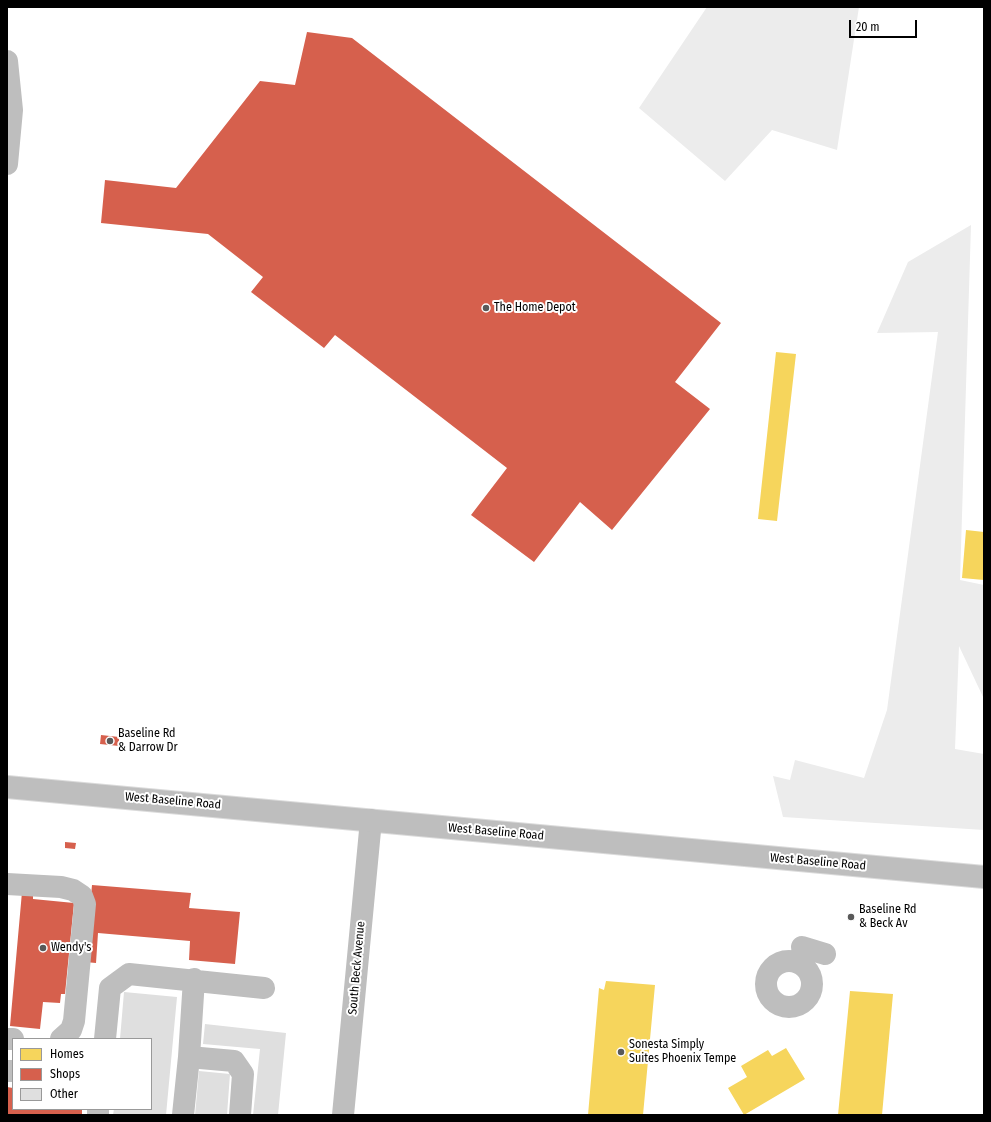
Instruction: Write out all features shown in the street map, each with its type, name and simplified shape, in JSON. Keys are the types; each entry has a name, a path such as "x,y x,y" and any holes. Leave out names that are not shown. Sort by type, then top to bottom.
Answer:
{"main road":[{"path":"7,61 12,110 7,164"},
{"name":"West Baseline Road","path":"7,787 984,877"},
{"name":"South Beck Avenue","path":"343,1115 371,820"},
{"path":"7,884 61,887 73,890 82,896 85,904 74,1021 71,1030 62,1038"},
{"path":"105,1038 110,988 129,974 194,979 264,988"},
{"path":"183,1115 189,1057 194,979"},
{"path":"189,1057 234,1061 244,1074 240,1115"}],"shaded area":[{"path":"707,7 859,7 837,150 772,130 725,181 639,108"},
{"path":"971,225 960,580 984,585 984,699 959,646 955,749 984,754 984,830 783,817 773,776 790,780 795,760 864,778 887,710 938,332 877,333 908,262"}],"building: Homes":[{"path":"776,352 796,354 777,521 758,519"},
{"path":"966,530 984,532 984,580 962,578"},
{"name":"Sonesta Simply Suites Phoenix Tempe","path":"606,981 655,985 643,1115 588,1115 599,988 604,990"},
{"path":"850,991 893,994 882,1115 838,1115"},
{"path":"786,1048 805,1079 744,1115 728,1088 747,1077 741,1066 768,1050 772,1056"}],"building: Shops":[{"name":"The Home Depot","path":"307,32 352,38 721,323 675,382 710,409 612,530 580,502 534,562 471,515 507,468 335,335 324,348 251,292 263,277 208,234 101,223 105,180 176,188 260,81 295,85"},
{"path":"101,735 119,737 119,746 100,744"},
{"path":"65,842 76,843 75,849 65,848"},
{"path":"92,885 191,893 189,908 240,912 235,964 189,960 190,941 98,933 96,963 85,962"},
{"name":"Wendy's","path":"22,892 33,893 33,899 74,903 65,994 61,994 60,1003 43,1002 40,1029 10,1026"},
{"path":"7,1087 12,1088 12,1110 82,1110 82,1115 7,1115"}],"building: Other":[{"path":"124,992 177,997 166,1115 113,1115 114,1110 152,1110 152,1038 120,1038"},
{"path":"205,1024 286,1033 278,1115 253,1115 260,1049 203,1044"},
{"path":"199,1071 230,1074 227,1115 195,1115"}],"place":[{"name":"The Home Depot","path":"486,308"},
{"name":"Baseline Rd & Darrow Dr","path":"110,741"},
{"name":"Baseline Rd & Beck Av","path":"851,917"},
{"name":"Wendy's","path":"43,948"},
{"name":"Sonesta Simply Suites Phoenix Tempe","path":"621,1052"}]}
